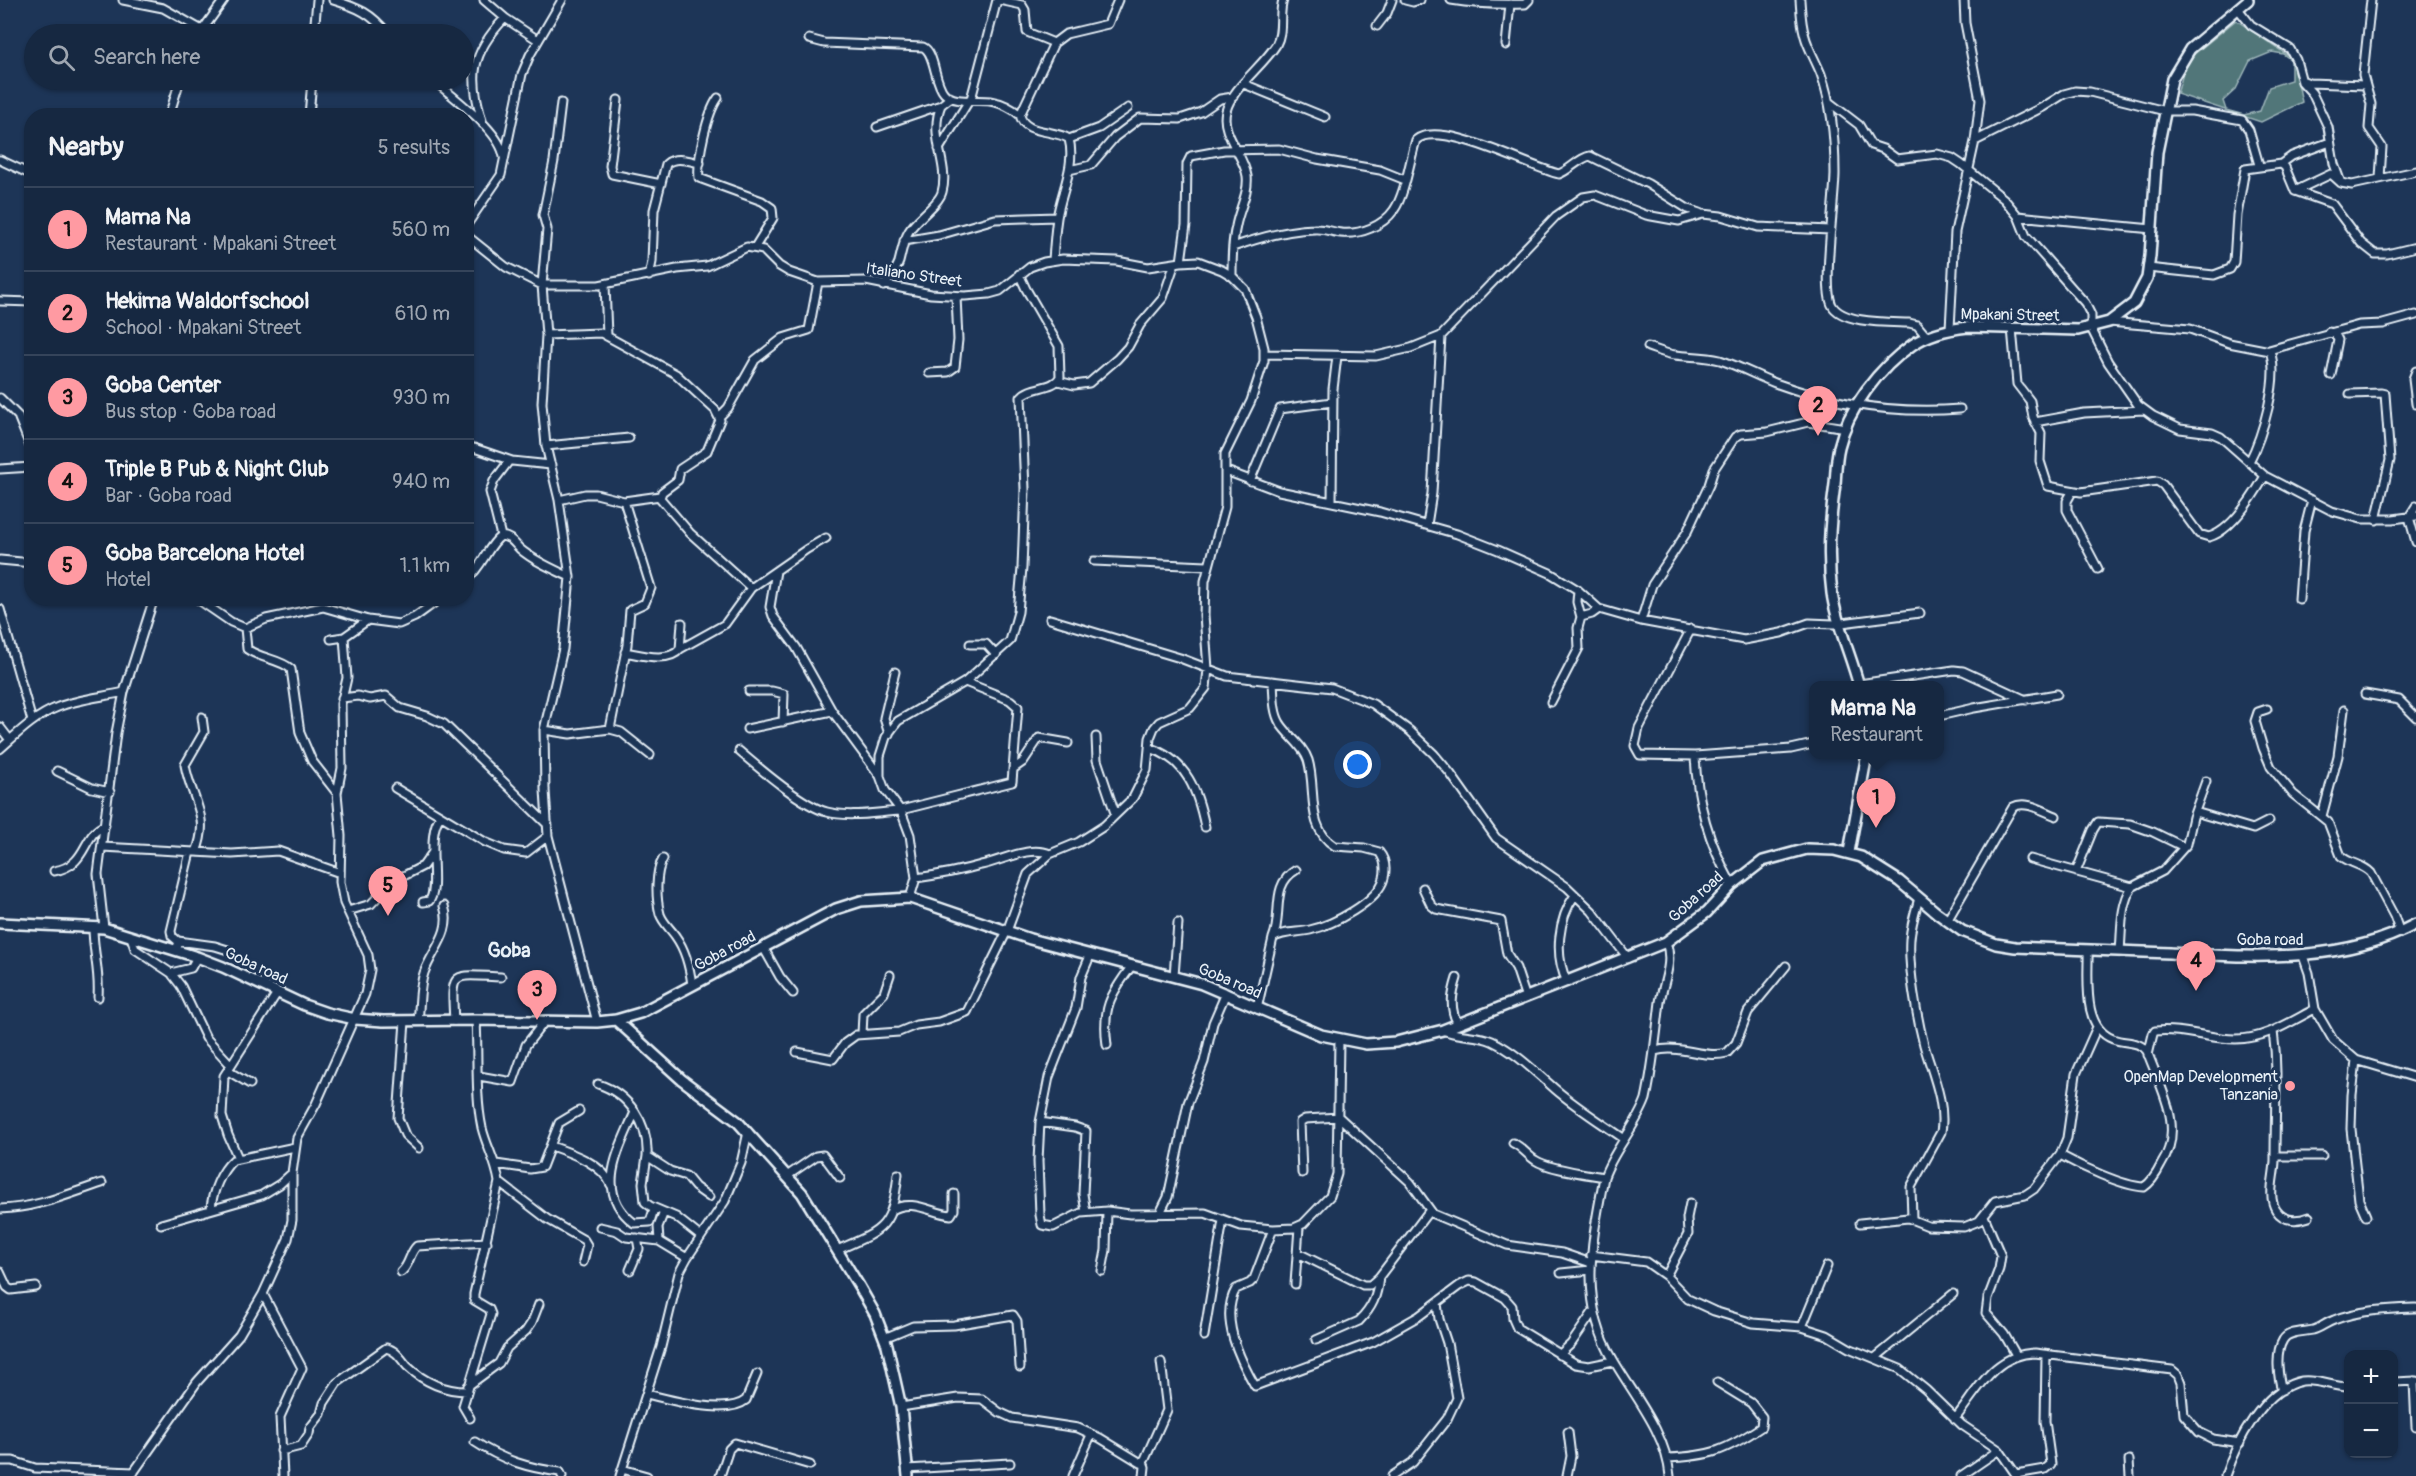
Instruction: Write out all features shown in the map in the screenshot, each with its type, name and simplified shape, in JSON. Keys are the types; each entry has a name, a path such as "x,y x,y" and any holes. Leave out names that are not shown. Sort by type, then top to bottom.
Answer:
{"street":[{"path":"123,0 163,8 188,24"},
{"path":"207,24 224,0"},
{"path":"316,24 317,0"},
{"path":"333,0 358,8 378,24"},
{"path":"484,0 505,18 538,40"},
{"path":"474,214 497,180 505,163 522,74 538,40 562,0"},
{"path":"939,151 941,144 970,99 998,0 1022,5 1025,10 1027,32 1054,43"},
{"path":"1020,115 1054,43 1066,34 1108,24 1118,0"},
{"path":"797,1052 833,1059 845,1043 856,1035 899,1032 916,1025 939,1022 967,1012 1008,931 1028,874 1050,854 1079,842 1104,826 1114,813 1133,798 1147,770 1150,738 1160,722 1190,708 1206,688 1208,669 1204,615 1207,566 1225,507 1225,454 1251,402 1261,375 1264,354 1253,308 1245,289 1232,276 1233,247 1238,216 1247,190 1247,177 1225,120 1226,110 1233,97 1265,62 1277,44 1281,31 1283,0"},
{"path":"1377,26 1388,13 1392,0"},
{"path":"1405,0 1415,3 1420,0"},
{"path":"1451,0 1477,4 1525,4 1529,0"},
{"path":"1800,0 1801,19 1807,43 1821,74 1829,102 1835,173 1829,273 1830,300 1833,307 1849,318 1917,325 1927,338"},
{"path":"1950,329 1955,232 1975,141 1980,100 1965,23 1964,0"},
{"name":"Mpakani Street","path":"1858,681 1833,596 1829,543 1839,447 1857,404 1879,374 1912,345 1950,329 2012,328 2062,331 2091,328 2109,322 2134,303 2147,278 2157,152 2172,79 2190,49 2202,37 2239,10 2248,0"},
{"path":"2371,0 2363,66 2365,85 2371,104 2369,128 2382,147 2380,178"},
{"path":"1506,45 1510,4"},
{"path":"2239,10 2251,25 2290,50 2296,60 2302,82 2312,93 2328,127 2334,164 2341,183"},
{"path":"483,124 474,95 474,77 482,46 505,18"},
{"path":"809,39 825,44 927,49 940,85 950,98 1001,104 1012,108 1020,115 1027,127 1063,135 1069,139 1071,153 1069,170 1057,217 1053,260"},
{"path":"2290,46 2299,59 2305,82 2365,85"},
{"path":"1244,84 1325,117"},
{"path":"171,108 177,90"},
{"path":"310,108 311,90"},
{"path":"446,90 466,108"},
{"path":"1975,141 2069,92 2090,92 2165,111 2192,111 2242,120 2249,130 2259,165"},
{"path":"1069,170 1091,165 1115,137 1140,118 1180,119 1201,112 1220,99 1233,97"},
{"path":"474,241 506,267 542,285 605,284 712,265 739,250 755,247 773,218 772,208 762,201 700,180 700,164 710,111 718,98"},
{"path":"877,127 941,105 950,98"},
{"path":"618,100 610,166 612,174 661,184"},
{"path":"1829,102 1859,125 1871,145 1883,149 1897,159 1945,155 1998,193 2018,216 2026,236 2085,303 2091,315 2091,328 2095,339 2124,388 2144,411 2165,424 2180,429 2212,433 2221,437 2265,476 2349,517 2376,520 2413,516"},
{"path":"561,103 554,161 543,215 547,229 542,285 546,335 542,403 546,446 559,500 570,577 563,649 544,730 548,836 597,1022"},
{"path":"884,286 898,262 910,229 942,194 944,168 939,151 936,118 941,105"},
{"path":"1069,139 1099,128 1128,108"},
{"path":"474,116 499,144 505,163"},
{"path":"1233,247 1270,236 1312,229 1348,233 1365,230 1388,218 1395,209 1416,140 1424,135 1466,139 1559,174 1586,156 1590,156 1648,184 1688,209 1703,214 1721,216 1758,227 1831,230"},
{"path":"2148,268 2214,275 2230,269 2234,262 2235,226 2245,169 2259,165 2281,164 2292,156 2330,142"},
{"path":"880,776 880,756 889,734 898,721 965,682 1010,642 1018,612 1025,489 1021,397 1027,391 1058,381 1084,385 1095,380 1128,347 1140,325 1164,298 1178,262 1186,225 1187,160 1199,154 1279,149 1317,159 1380,170 1405,180"},
{"path":"649,276 652,262 652,224 666,164 669,161 680,159 700,164"},
{"path":"0,161 24,172"},
{"path":"2281,164 2285,167 2295,191 2332,204 2361,243 2375,254 2387,254 2416,247"},
{"path":"2295,191 2331,174 2341,183 2352,185 2416,171"},
{"path":"1264,354 1376,356 1411,348 1441,336 1531,240 1556,216 1583,197 1595,195 1646,215 1679,221 1703,214"},
{"path":"2018,216 2152,230"},
{"path":"904,241 939,235 995,219 1057,217"},
{"name":"Italiano Street","path":"755,247 763,250 778,266 818,282 866,281 931,294 956,296 989,294 999,291 1030,267 1053,260 1117,261 1148,267 1178,262 1204,263 1232,276"},
{"path":"1019,274 1059,346 1058,381"},
{"path":"719,417 728,408 755,360 790,334 809,330 818,282"},
{"path":"605,284 607,336"},
{"path":"928,373 948,372 955,367 958,340 956,296"},
{"path":"0,300 24,302"},
{"path":"2109,322 2190,329 2229,343 2268,350 2329,332 2359,325 2383,324 2416,315"},
{"path":"2012,328 2017,384 2030,401 2035,422 2041,433 2040,461 2046,484 2072,492 2157,482 2163,485 2199,534 2209,537 2223,529 2238,514 2265,476"},
{"path":"2329,332 2335,334 2338,340 2331,375"},
{"path":"546,335 600,333 607,336 680,377 717,412 720,423 707,451 680,469 677,482 662,492 660,496 624,501 596,494 585,494 559,500"},
{"path":"1427,525 1432,493 1441,336"},
{"path":"1648,347 1677,356 1701,356 1719,360 1774,382 1857,404 1912,412 1960,409"},
{"path":"2249,462 2256,448 2271,399 2272,358 2268,350"},
{"path":"1332,502 1332,402 1337,356"},
{"path":"2416,371 2413,379 2416,404"},
{"path":"2350,394 2385,394 2390,460 2376,520"},
{"path":"0,398 18,416 24,431"},
{"path":"1250,481 1280,409 1332,402"},
{"path":"2035,422 2085,413 2144,411"},
{"path":"1641,621 1652,585 1687,532 1714,469 1735,437 1808,422 1846,428"},
{"path":"546,446 629,438"},
{"path":"474,448 509,461 551,465"},
{"path":"501,536 490,492 494,481 509,461"},
{"path":"0,469 24,468"},
{"path":"1226,471 1279,491 1427,525 1516,557 1550,573 1578,590 1599,609 1641,621 1744,640 1781,633 1809,623 1841,623 1920,613"},
{"path":"2072,492 2067,501 2067,510 2098,569"},
{"path":"660,496 690,533 751,588"},
{"path":"2299,599 2304,531 2312,500"},
{"path":"610,729 625,652 630,610 645,603 651,588 624,501"},
{"path":"2416,506 2413,516 2416,542"},
{"path":"501,536 510,539 535,560 570,577"},
{"path":"474,574 501,536"},
{"path":"625,652 675,655 680,649 725,624 751,588 825,538"},
{"path":"0,560 24,562"},
{"path":"1094,561 1207,566"},
{"path":"776,571 771,612 801,657 832,711 880,776 885,790 901,811 910,835 916,878 910,898"},
{"path":"1551,702 1579,648 1578,628 1581,617 1577,602 1578,590"},
{"path":"104,928 98,874 124,692 151,606"},
{"path":"208,606 231,622 245,628 266,619 323,607 368,620 407,622 430,606"},
{"path":"1581,617 1599,609"},
{"path":"0,611 32,721"},
{"path":"1050,619 1246,680 1332,688 1373,704 1396,720 1434,754 1496,838 1575,895 1602,922 1628,958"},
{"path":"331,639 344,638 368,620"},
{"path":"680,649 682,622"},
{"path":"245,628 247,650 270,661 284,664 291,669 300,733 312,761 337,794"},
{"path":"1691,629 1642,722 1635,746 1640,755 1695,756 1781,750 1809,745"},
{"path":"0,1461 13,1461 35,1468 132,1474 197,1382 239,1335 263,1294 288,1239 292,1221 292,1173 295,1147 303,1124 316,1104 355,1019 365,994 370,963 341,892 341,836 337,794 342,768 340,717 347,678 344,638"},
{"path":"970,644 986,644 996,655"},
{"path":"1884,681 1954,670 1971,674 2026,700"},
{"path":"889,734 884,718 895,672"},
{"path":"1273,681 1279,722 1307,759 1315,820 1321,832 1335,846 1364,848 1379,852 1384,862 1385,872 1377,894 1362,906 1318,927 1279,934 1273,938"},
{"path":"739,752 804,801 826,812 845,814 901,811 943,798 1009,784 1012,782 1018,707 1010,700 965,682"},
{"path":"749,691 772,691 784,694 783,722"},
{"path":"0,749 32,721 61,706 124,692"},
{"path":"1944,715 2057,694"},
{"path":"2365,694 2399,700 2416,717"},
{"path":"342,698 358,696 370,699 386,696 400,708 428,716 444,724 548,825"},
{"path":"2267,709 2258,712 2255,721 2271,767 2293,794 2328,822 2341,856 2366,868 2371,873 2394,916 2400,933"},
{"path":"2322,816 2337,756 2344,710"},
{"path":"747,729 832,711"},
{"path":"202,717 204,732 185,765 203,827 202,839 193,852 171,930 177,946 215,946 231,951"},
{"path":"0,727 10,740"},
{"path":"544,730 570,734 610,729 627,735 650,755"},
{"path":"1096,737 1097,760 1114,813"},
{"path":"1013,769 1023,762 1038,738 1068,743"},
{"path":"1150,748 1171,757 1185,774 1197,795 1205,827"},
{"path":"1695,756 1696,782 1708,837 1732,885"},
{"path":"1849,852 1866,759"},
{"path":"57,771 92,788 110,792"},
{"path":"2120,951 2122,919 2126,901 2133,887 2163,871 2184,848 2206,781"},
{"path":"395,788 485,842 513,851 526,853 548,836"},
{"path":"1947,921 2013,807 2019,804 2029,805 2056,816"},
{"path":"2195,812 2253,829 2269,821"},
{"path":"423,902 429,901 434,895 435,822 441,816"},
{"path":"2076,872 2098,822 2126,823 2140,827 2184,848"},
{"path":"54,871 69,866 81,856 92,833 105,825"},
{"path":"102,847 232,854 278,851 340,873"},
{"name":"Goba road","path":"0,923 104,928 131,937 177,946 278,993 327,1013 355,1019 597,1022 616,1020 640,1013 836,909 861,901 910,898 1090,956 1174,976 1226,993 1257,1009 1321,1035 1366,1044 1396,1042 1443,1030 1666,942 1707,912 1732,885 1763,861 1807,849 1849,852 1877,865 1947,921 1977,938 1996,944 2088,950 2303,956 2325,953 2400,933 2416,924"},
{"path":"916,878 984,865 1037,851 1050,854"},
{"path":"348,911 376,901 392,882 423,866 433,852"},
{"path":"663,859 658,871 660,912 677,938 686,958 692,985"},
{"path":"2030,860 2133,887"},
{"path":"1257,1009 1278,922 1278,892 1290,874 1296,870"},
{"path":"1423,888 1431,905 1436,909 1501,921 1507,954 1516,968 1526,998"},
{"path":"1567,982 1560,965 1559,952 1564,914 1575,895"},
{"path":"1912,1218 1911,1187 1941,1132 1942,1122 1938,1094 1920,1026 1910,948 1911,927 1919,898"},
{"path":"418,1021 422,977 445,930 447,921 444,906"},
{"path":"1174,976 1178,923"},
{"path":"93,927 100,975 98,997"},
{"path":"131,937 135,949 171,973 181,986 206,1038 230,1068 250,1084"},
{"path":"1666,942 1669,968 1660,1000 1655,1051 1644,1105 1623,1138 1604,1178 1591,1263 1593,1312 1613,1361 1648,1416 1668,1458 1670,1476"},
{"path":"763,947 780,977 793,993"},
{"path":"2060,1155 2098,1173 2134,1186 2147,1185 2165,1159 2173,1130 2170,1110 2148,1054 2141,1045 2113,1039 2097,1027 2088,993 2088,950"},
{"path":"1090,956 1081,977 1076,1008 1049,1077 1040,1122 1038,1161 1042,1225 1053,1227 1086,1212 1107,1211 1130,1214 1205,1212 1241,1226 1273,1229 1299,1227 1330,1196 1334,1187 1340,1117 1337,1095 1339,1040"},
{"path":"2303,956 2309,973 2315,1009 2327,1032 2356,1060 2416,1078"},
{"path":"171,973 191,968 197,957"},
{"path":"1655,1051 1672,1048 1702,1054 1727,1053 1736,1042 1748,1012 1786,966"},
{"path":"1107,1045 1104,1018 1106,1008 1116,987 1131,967"},
{"path":"862,1034 863,1014 884,993 890,975"},
{"path":"454,1021 452,987 455,980 463,976 501,977"},
{"path":"1457,978 1451,1001 1458,1024"},
{"path":"238,1158 222,1116 223,1082 278,993"},
{"path":"1161,1212 1168,1197 1188,1103 1204,1062 1213,1023 1226,993"},
{"path":"2148,1054 2155,1031 2235,1039 2273,1031 2315,1009"},
{"path":"470,1418 463,1409 491,1314 489,1309 474,1300 499,1182 496,1164 482,1128 478,1095 476,1020"},
{"path":"616,1020 681,1079 748,1132 802,1193 875,1314 884,1338 901,1407 907,1472 1010,1463"},
{"path":"405,1021 398,1118 401,1130 419,1148"},
{"path":"479,1076 513,1082 526,1045 544,1022"},
{"path":"1860,1223 1912,1218 1928,1226 1952,1228 1974,1225 1995,1201 2025,1195 2034,1189 2060,1155 2067,1138 2076,1074 2097,1027"},
{"path":"1443,1030 1452,1034 1490,1040 1505,1048 1568,1100 1623,1138"},
{"path":"2273,1031 2276,1073 2273,1201 2277,1211 2289,1220 2297,1221 2309,1217"},
{"path":"2356,1060 2351,1118 2359,1200 2366,1216"},
{"path":"598,1084 630,1104 646,1132 647,1156 643,1194 645,1202 654,1209 676,1217 701,1237"},
{"path":"496,1164 539,1169 542,1167 559,1123 579,1111"},
{"path":"611,1185 615,1162 635,1112"},
{"path":"1302,1173 1300,1122 1305,1119 1340,1117 1410,1182 1429,1210 1507,1245 1562,1253 1591,1263"},
{"path":"1040,1122 1076,1127 1086,1131 1083,1194 1086,1212"},
{"path":"647,1476 621,1472 661,1347 676,1285 687,1258 725,1201 741,1163 748,1132"},
{"path":"1513,1143 1543,1164 1604,1178"},
{"path":"551,1146 589,1163 605,1175 611,1185 614,1201 634,1223 650,1222 654,1209"},
{"path":"211,1209 214,1193 227,1166 238,1158 295,1147"},
{"path":"787,1176 816,1156 823,1155 840,1178"},
{"path":"647,1156 670,1171 686,1176 695,1187 709,1197"},
{"path":"2275,1156 2322,1156"},
{"path":"161,1224 262,1195 292,1173"},
{"path":"837,1250 877,1232 887,1221 892,1210 898,1174"},
{"path":"0,1209 48,1202 102,1182"},
{"path":"499,1182 547,1219 584,1240 587,1245 583,1262"},
{"path":"892,1210 902,1205 910,1205 951,1215 954,1210 954,1194"},
{"path":"1666,1276 1688,1234 1687,1218 1690,1203"},
{"path":"1298,1253 1363,1285 1372,1285 1429,1210"},
{"path":"1102,1271 1106,1250 1107,1211"},
{"path":"659,1241 658,1227 664,1212"},
{"path":"1984,1216 2001,1256 1999,1269 1988,1298 1986,1313 2004,1334 2016,1355"},
{"path":"1204,1336 1223,1220"},
{"path":"600,1227 617,1231 626,1237 659,1241 687,1258"},
{"path":"1295,1284 1299,1227"},
{"path":"1273,1229 1254,1279 1236,1289 1229,1308 1231,1329 1256,1386 1373,1341 1398,1329 1464,1282 1476,1282 1509,1302 1517,1328 1559,1355 1583,1366 1613,1361"},
{"path":"630,1270 639,1249 637,1238"},
{"path":"401,1272 407,1268 417,1246 487,1242"},
{"path":"1561,1273 1591,1263 1646,1262 1666,1276 1688,1299 1714,1311 1753,1323 1802,1327 1827,1335 1850,1348 1900,1369 1926,1390 1955,1419 1998,1450 2016,1475 2045,1469 2051,1464 2044,1421 2046,1355"},
{"path":"1802,1327 1827,1266"},
{"path":"0,1272 7,1287 11,1290 36,1287"},
{"path":"1316,1340 1364,1316 1374,1304 1379,1277"},
{"path":"263,1294 302,1368 280,1417 283,1476"},
{"path":"1875,1358 1953,1294"},
{"path":"1392,1476 1413,1462 1447,1419 1457,1398 1437,1303"},
{"path":"281,1451 301,1446 337,1383 386,1348 392,1350 409,1367 439,1387 468,1388 500,1363 507,1348 526,1331 532,1322 539,1304"},
{"path":"2282,1390 2279,1379 2280,1349 2287,1335 2317,1329 2332,1320 2348,1316 2416,1308"},
{"path":"1559,1355 1571,1344 1593,1312"},
{"path":"884,1338 913,1326 954,1325 1013,1315 1017,1321 1020,1367"},
{"path":"1955,1419 1987,1376 2005,1360 2026,1353 2172,1370 2178,1375 2181,1383 2184,1414 2199,1432 2213,1439 2240,1443"},
{"path":"1144,1476 1143,1462 1167,1410 1161,1362"},
{"path":"647,1394 697,1406 733,1405 746,1400 757,1374"},
{"path":"2225,1476 2240,1443 2264,1404 2282,1390 2292,1384 2311,1381 2344,1386"},
{"path":"2398,1382 2415,1381 2416,1427"},
{"path":"1668,1458 1706,1455 1730,1448 1761,1427 1762,1417 1751,1403 1717,1382"},
{"path":"901,1407 974,1397 982,1399 1005,1416 1071,1426 1100,1438 1139,1462 1143,1462"},
{"path":"1567,1476 1571,1456 1568,1432"},
{"path":"1073,1476 1091,1435"},
{"path":"474,1442 509,1461 530,1468 560,1472 562,1476"},
{"path":"720,1476 729,1449 735,1443 810,1465"},
{"path":"1961,1476 1998,1450"},
{"path":"2129,1460 2130,1476"}],"green space":[{"path":"2236,20 2293,59 2302,102 2261,122 2177,94 2187,60","holes":["2272,52 2283,54 2291,60 2291,80 2269,87 2260,111 2244,115 2226,110 2223,101 2236,89 2250,61"]}],"place":[{"name":"Hekima Waldorfschool","path":"1818,436"},
{"name":"Mama Na","path":"1876,828"},
{"name":"Goba Barcelona Hotel","path":"388,916"},
{"name":"Triple B Pub & Night Club","path":"2196,991"},
{"name":"Goba Center","path":"537,1020"},
{"name":"OpenMap Development Tanzania","path":"2290,1086"}],"district":[{"name":"Goba","path":"509,950"}]}
